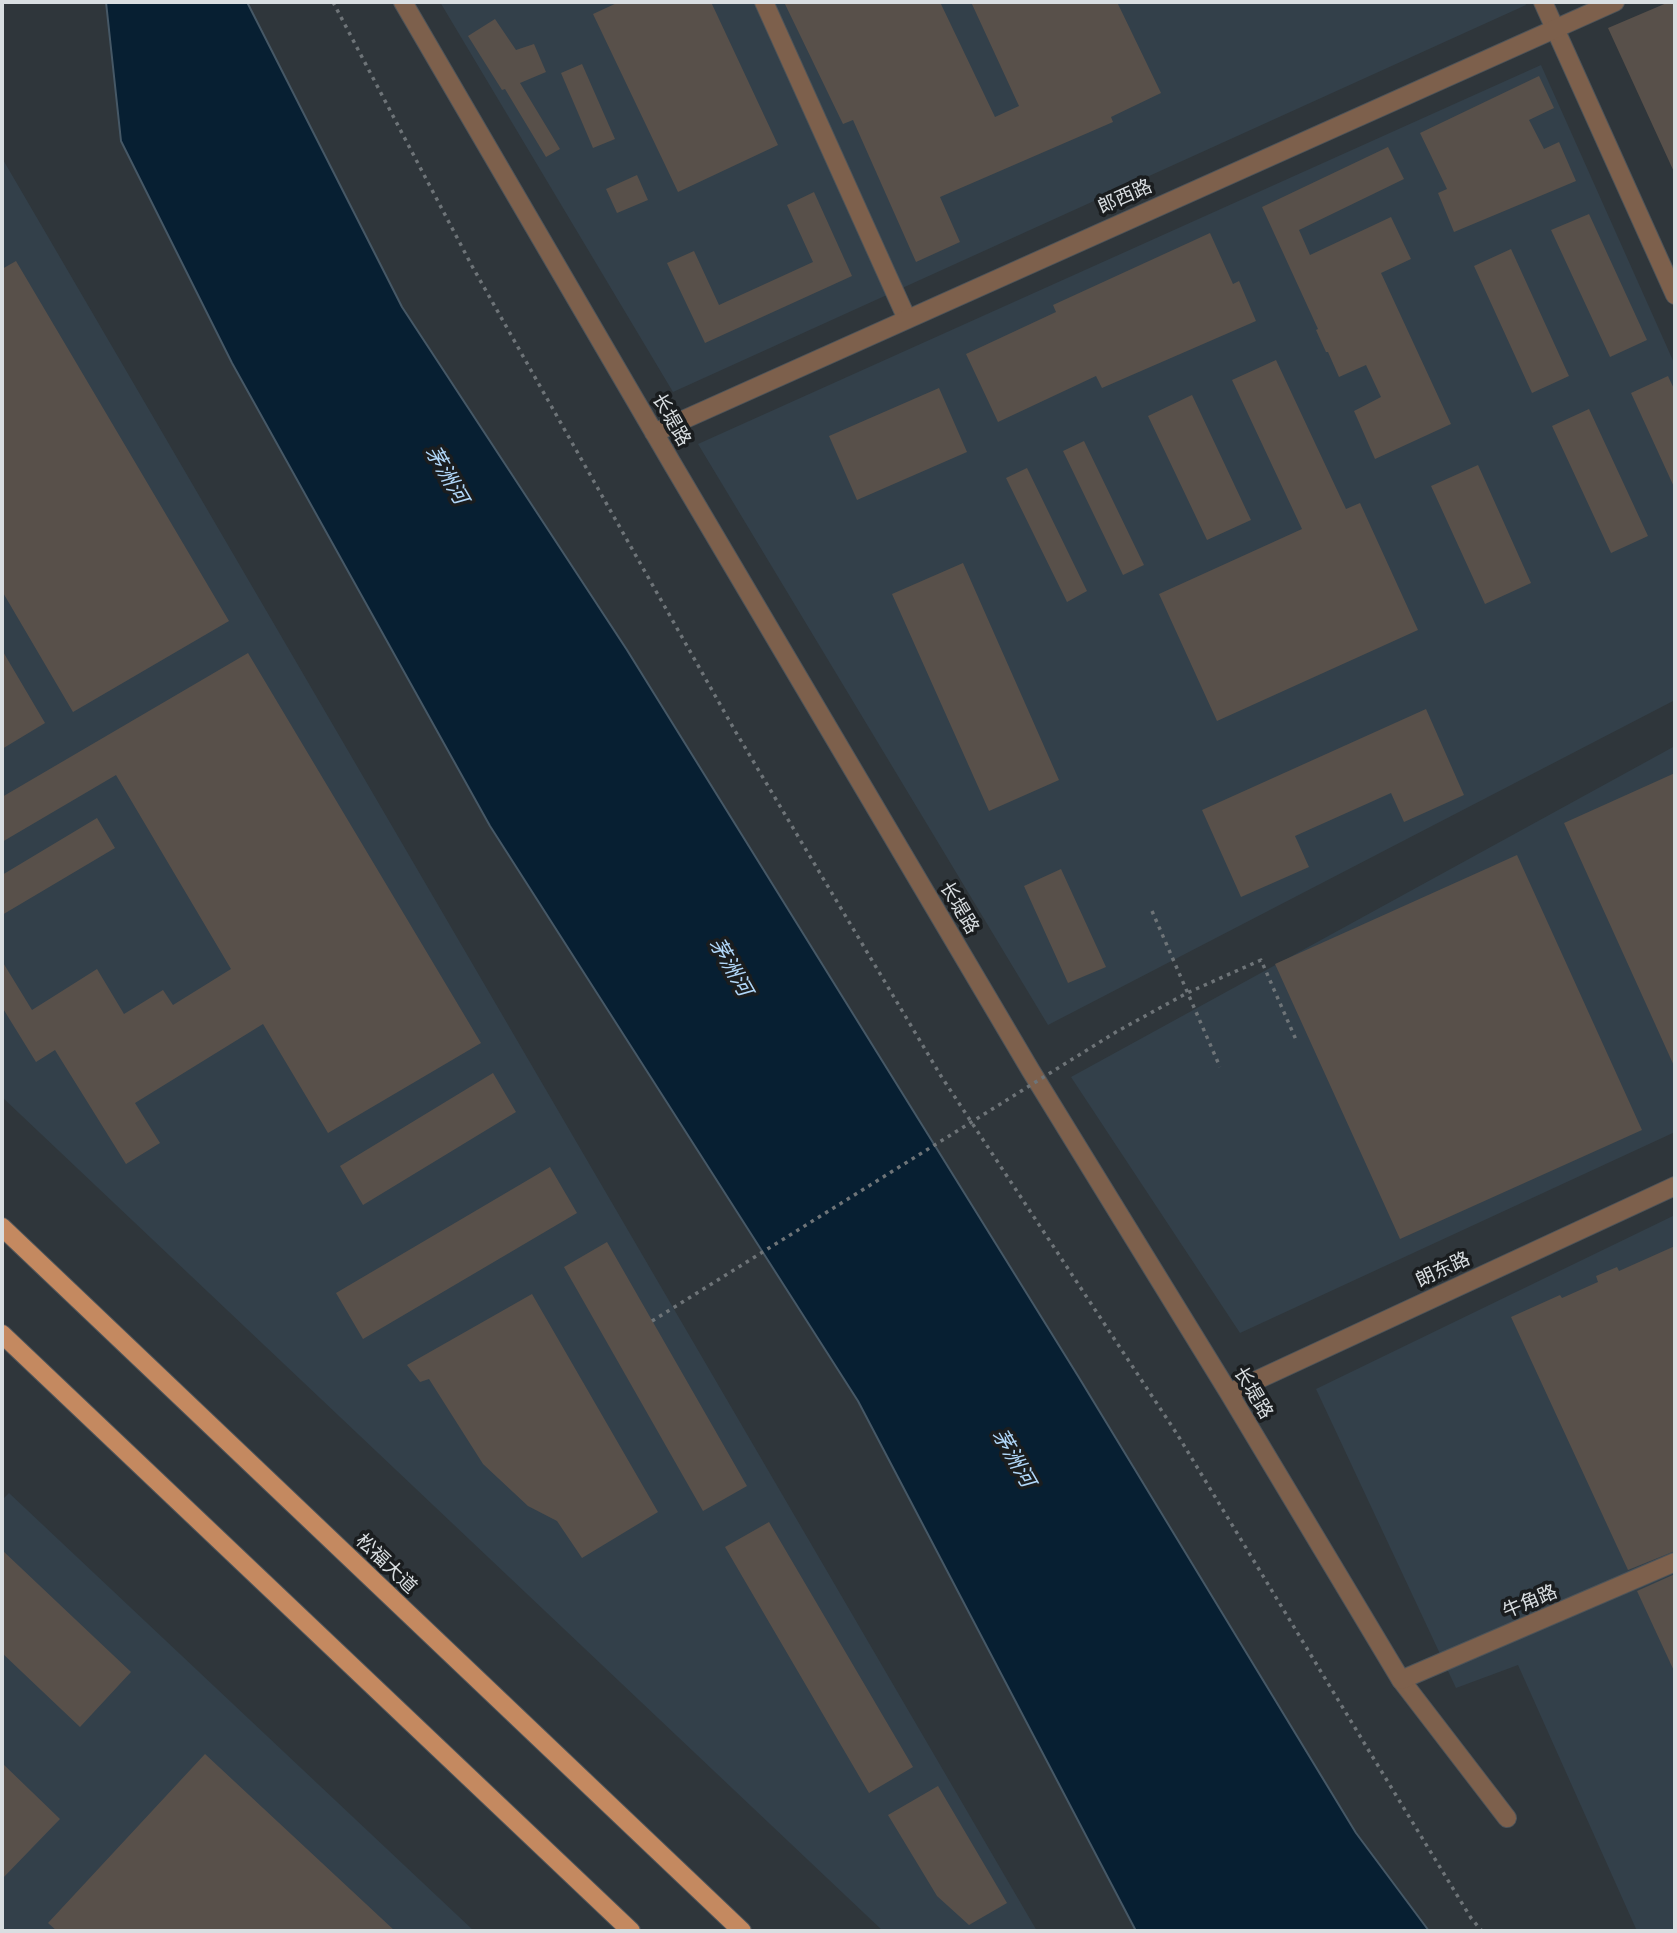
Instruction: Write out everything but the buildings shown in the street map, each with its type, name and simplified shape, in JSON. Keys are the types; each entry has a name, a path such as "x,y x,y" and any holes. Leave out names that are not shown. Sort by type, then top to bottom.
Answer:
{"main road":[{"name":"松福大道","path":"2,1227 742,1931"},
{"path":"2,1334 631,1931"}],"street":[{"name":"长堤路","path":"403,2 1031,1071 1401,1680 1507,1818"},
{"path":"764,2 907,319"},
{"path":"1543,2 1675,295"},
{"name":"郎西路","path":"654,433 1615,2"},
{"name":"朗东路","path":"1229,1393 1675,1185"},
{"name":"牛角路","path":"1401,1680 1675,1562"}],"path":[{"path":"333,2 472,266 748,753 942,1076 1177,1434 1471,1918 1482,1931"},
{"path":"1152,911 1220,1067"},
{"path":"652,1321 1105,1039 1187,993 1261,960 1297,1042"}],"shaded area":[{"path":"440,2 1525,2 1526,5 673,392"},
{"path":"1541,65 1675,365 1675,700 1048,1025 698,444"},
{"path":"2,158 1037,1931 883,1931 2,1097"},
{"path":"1675,746 1675,1132 1240,1333 1071,1077"},
{"path":"1675,1215 1675,1931 1637,1931 1518,1665 1456,1688 1316,1389"},
{"path":"9,1493 474,1931 2,1931 2,1500"}],"water":[{"name":"茅洲河","path":"106,2 247,2 402,307 627,650 1078,1376 1356,1833 1429,1931 1136,1931 858,1401 490,826 232,363 121,141"}]}
